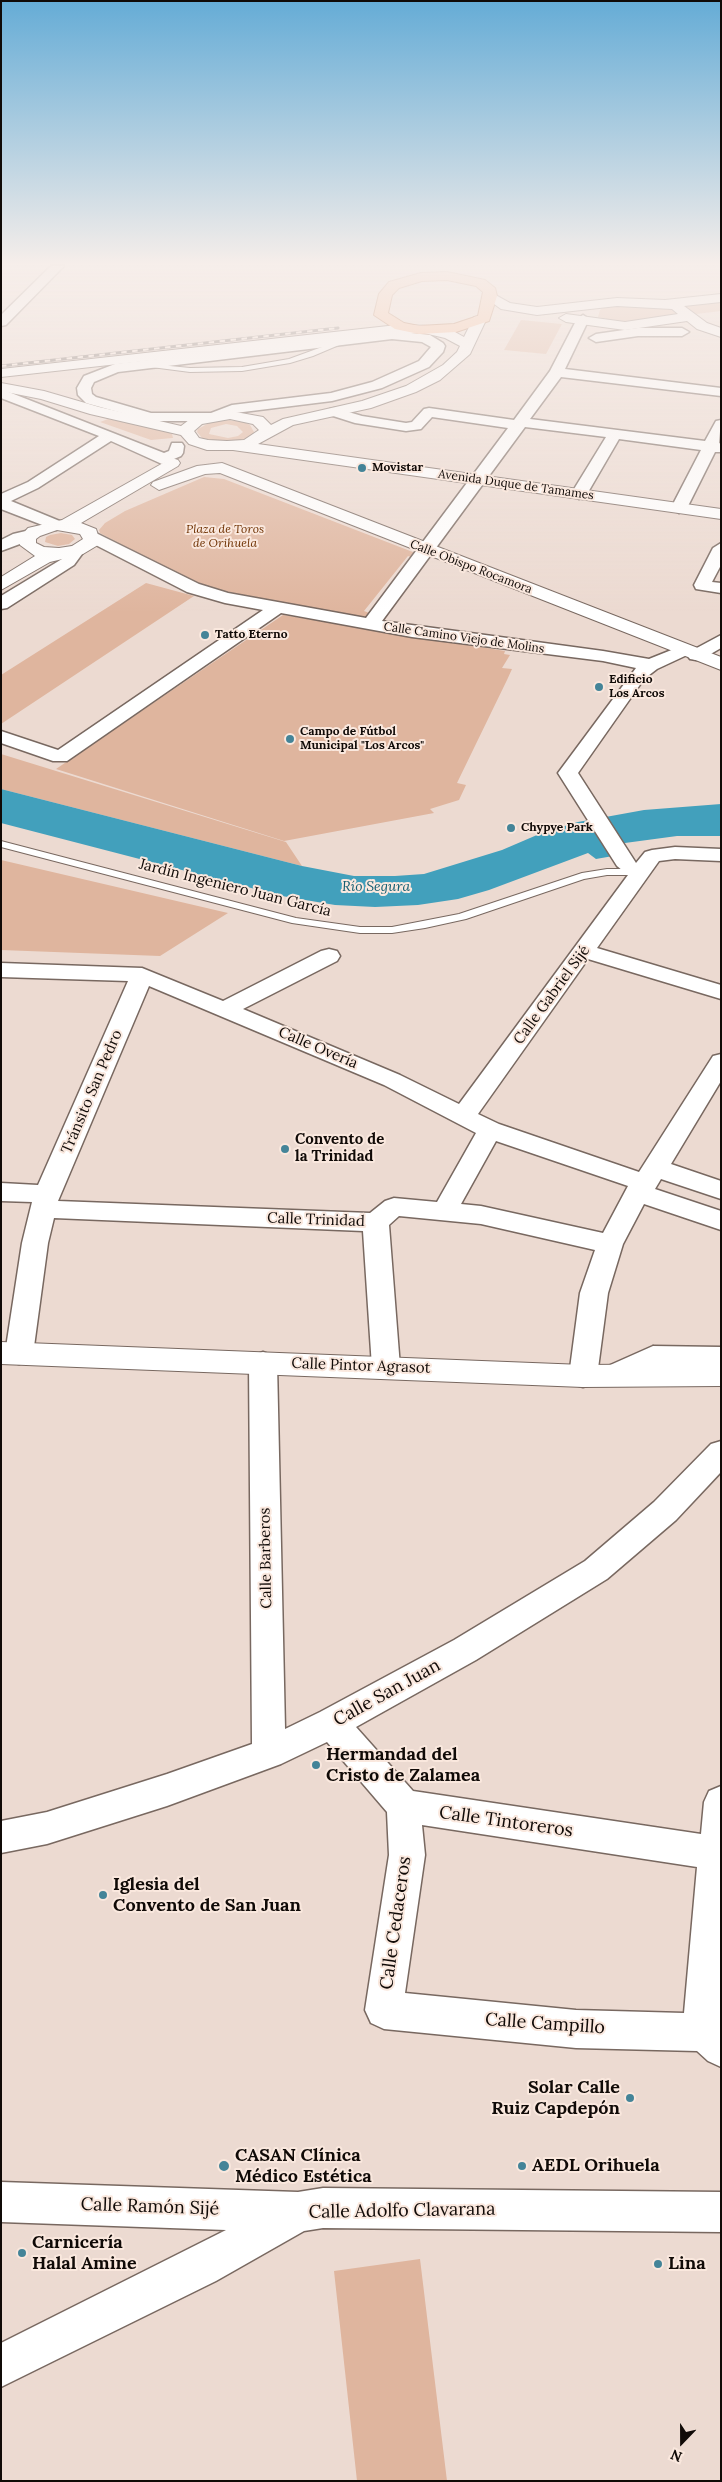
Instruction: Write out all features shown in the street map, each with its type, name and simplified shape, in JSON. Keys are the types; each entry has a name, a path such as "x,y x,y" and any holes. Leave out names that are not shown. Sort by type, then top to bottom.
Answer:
{"street":[{"path":"87,382 84,388 85,395 102,405 151,417 307,416 334,412 380,400 425,382"},
{"path":"1,546 19,536 61,525 172,463 188,440 192,423 232,410 332,397 383,382"},
{"path":"370,625 550,382"},
{"path":"638,382 721,392"},
{"path":"1,387 44,394 188,440 218,446 236,446 261,437 288,422 307,416"},
{"path":"1,393 156,454 162,460 176,452 188,440"},
{"path":"50,408 158,446 188,440"},
{"path":"334,412 360,420 406,427 416,426 429,412 716,447"},
{"name":"Avenida Duque de Tamames","path":"243,416 262,423 267,430 261,437 282,452"},
{"path":"679,508 716,447 721,424"},
{"path":"578,494 615,434"},
{"path":"59,553 40,552 32,532 1,501 33,485 109,436"},
{"path":"1,604 68,562 86,542 93,524 159,485 218,446"},
{"name":"Avenida Duque de Tamames","path":"236,446 721,514"},
{"name":"Calle Obispo Rocamora","path":"159,485 203,469 222,468 426,550 721,664"},
{"path":"61,525 81,528 86,542"},
{"path":"1,567 32,532"},
{"path":"1,584 44,558 86,542"},
{"name":"Calle Camino Viejo de Molins","path":"86,542 128,557 206,593 370,625 604,656 650,665"},
{"path":"720,550 702,585 721,588"},
{"path":"1,737 60,757 278,608"},
{"path":"638,872 627,866 582,792 568,773 638,675 650,665 721,640"},
{"name":"Calle Gabriel Sijé","path":"464,1116 584,951 638,872 652,856 675,853 721,855"},
{"path":"584,951 721,992"},
{"path":"225,1008 329,956"},
{"name":"Calle Overía","path":"1,970 142,975 225,1008 392,1080 490,1130 646,1181"},
{"name":"Tránsito San Pedro","path":"10,1353 45,1201 142,975"},
{"path":"584,1376 594,1293 610,1244 646,1181 721,1061"},
{"path":"444,1212 490,1130"},
{"path":"646,1181 721,1190"},
{"path":"646,1181 721,1221"},
{"name":"Calle Trinidad","path":"1,1192 45,1201 376,1222 394,1207 481,1215 610,1244"},
{"path":"376,1222 386,1367"},
{"name":"Calle Pintor Agrasot","path":"10,1353 584,1376 618,1374 721,1375"},
{"path":"618,1374 652,1357 721,1358"},
{"name":"Calle Barberos","path":"263,1363 269,1753"},
{"name":"Calle San Juan","path":"1,1837 47,1828 113,1807 269,1753 332,1723 465,1650 596,1570 665,1511 721,1452"},
{"path":"332,1723 404,1806"},
{"path":"713,2040 702,2004 721,1802"},
{"name":"Calle Tintoreros","path":"404,1806 716,1853"},
{"name":"Calle Cedaceros","path":"384,2010 407,1855 404,1806"},
{"name":"Calle Campillo","path":"384,2010 713,2040"},
{"name":"Calle Ramón Sijé","path":"1,2202 299,2212"},
{"name":"Calle Adolfo Clavarana","path":"1,2366 201,2266 299,2212 322,2208 721,2212"}],"lane":[{"name":"Jardín Ingeniero Juan García","path":"1,844 296,921 328,928 360,930 392,930 425,925 462,917 582,876 607,872 638,872"}],"green space":[{"path":"108,419 162,430 172,434 173,438 151,440 100,422"},
{"path":"227,420 244,422 250,425 254,432 252,436 239,441 220,443 203,439 197,432 198,429 209,423","holes":["226,424 237,426 243,432 238,436 228,438 209,434 211,428"]},
{"name":"Plaza de Toros de Orihuela","path":"204,477 224,479 418,554 416,559 408,556 364,611 372,614 365,618 229,594 207,588 179,576 100,533 99,530 105,523 125,511"},
{"path":"61,533 72,535 75,539 69,544 58,546 45,542 46,537"},
{"path":"146,583 194,596 1,724 1,675"},
{"name":"Campo de Fútbol Municipal \"Los Arcos\"","path":"283,615 505,651 504,654 510,655 502,668 512,669 457,783 466,785 459,800 430,809 434,813 284,841 56,769"},
{"path":"1,754 286,842 302,866 1,789"},
{"path":"1,860 228,913 160,956 1,950"},
{"path":"420,2259 447,2481 357,2481 334,2271"}],"water":[{"name":"Río Segura","path":"1,789 302,866 354,876 424,874 502,850 544,832 578,822 644,810 721,804 721,836 677,836 610,845 613,856 596,859 588,853 489,890 458,899 418,905 375,907 335,905 282,896 1,823"}],"place":[{"name":"Movistar","path":"362,468"},
{"name":"Tatto Eterno","path":"205,635"},
{"name":"Edificio Los Arcos","path":"599,687"},
{"name":"Campo de Fútbol Municipal \"Los Arcos\"","path":"290,739"},
{"name":"Chypye Park","path":"511,828"},
{"name":"Convento de la Trinidad","path":"285,1149"},
{"name":"Hermandad del Cristo de Zalamea","path":"316,1765"},
{"name":"Iglesia del Convento de San Juan","path":"103,1895"},
{"name":"Solar Calle Ruiz Capdepón","path":"630,2098"},
{"name":"CASAN Clínica Médico Estética","path":"224,2166"},
{"name":"AEDL Orihuela","path":"522,2166"},
{"name":"Carnicería Halal Amine","path":"22,2253"},
{"name":"Lina","path":"658,2264"}]}
